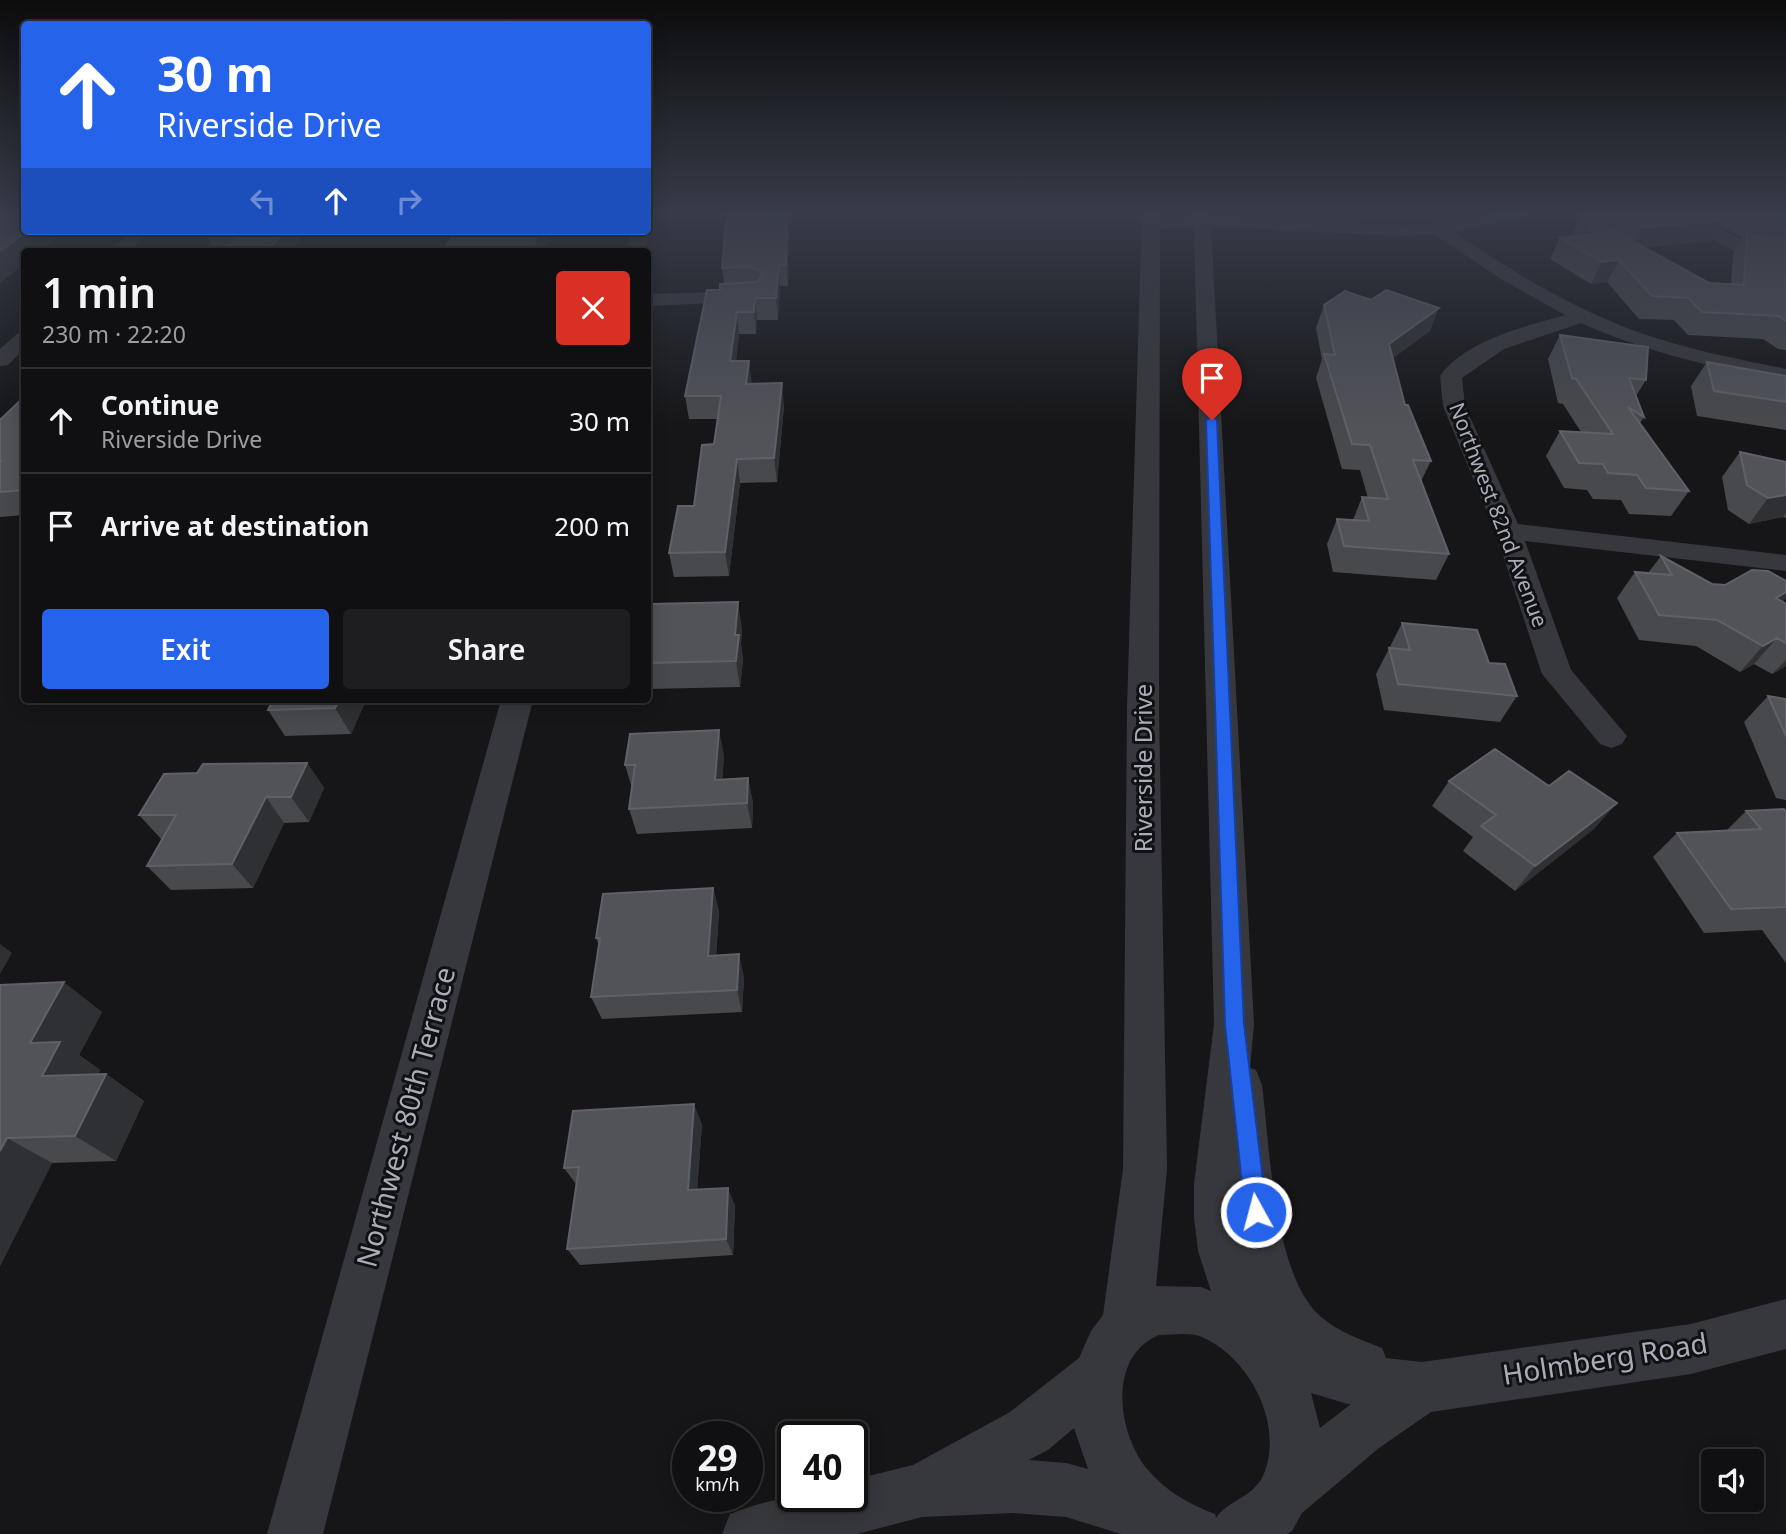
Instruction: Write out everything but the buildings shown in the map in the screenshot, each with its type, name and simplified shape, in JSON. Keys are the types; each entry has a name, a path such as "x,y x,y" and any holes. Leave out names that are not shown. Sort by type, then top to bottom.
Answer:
{"street":[{"name":"Riverside Drive","path":"1128,1324 1145,1169 1143,708 1150,284"},
{"path":"1205,284 1234,1024 1261,1252 1283,1309 1296,1328 1334,1353 1422,1388"},
{"path":"1524,284 1553,302 1630,336 1683,353 1786,376"},
{"path":"651,300 752,297"},
{"name":"Northwest 82nd Avenue","path":"1583,316 1504,339 1470,358 1451,376 1454,406 1508,531 1557,674 1611,736"},
{"path":"0,360 21,341"},
{"path":"1508,531 1786,563"},
{"name":"Northwest 80th Terrace","path":"295,1534 516,703"},
{"path":"1234,1024 1217,1184 1217,1217 1223,1251 1257,1346"},
{"path":"1177,1526 1134,1496 1115,1468 1106,1447 1096,1405 1099,1375 1105,1355 1128,1324 1149,1312 1175,1307 1201,1310 1228,1321 1257,1346 1279,1378 1291,1405 1296,1436 1294,1465 1286,1492 1273,1512 1255,1527 1237,1534"},
{"name":"Holmberg Road","path":"1257,1346 1348,1378 1422,1388 1691,1349 1786,1324"},
{"path":"922,1490 1029,1431 1099,1375"},
{"name":"Holmberg Road","path":"1286,1492 1360,1429 1422,1388"},
{"path":"750,1534 922,1490 1013,1486 1066,1490 1177,1526"}],"route":[{"path":"1212,420 1234,1024 1256,1212"}]}
